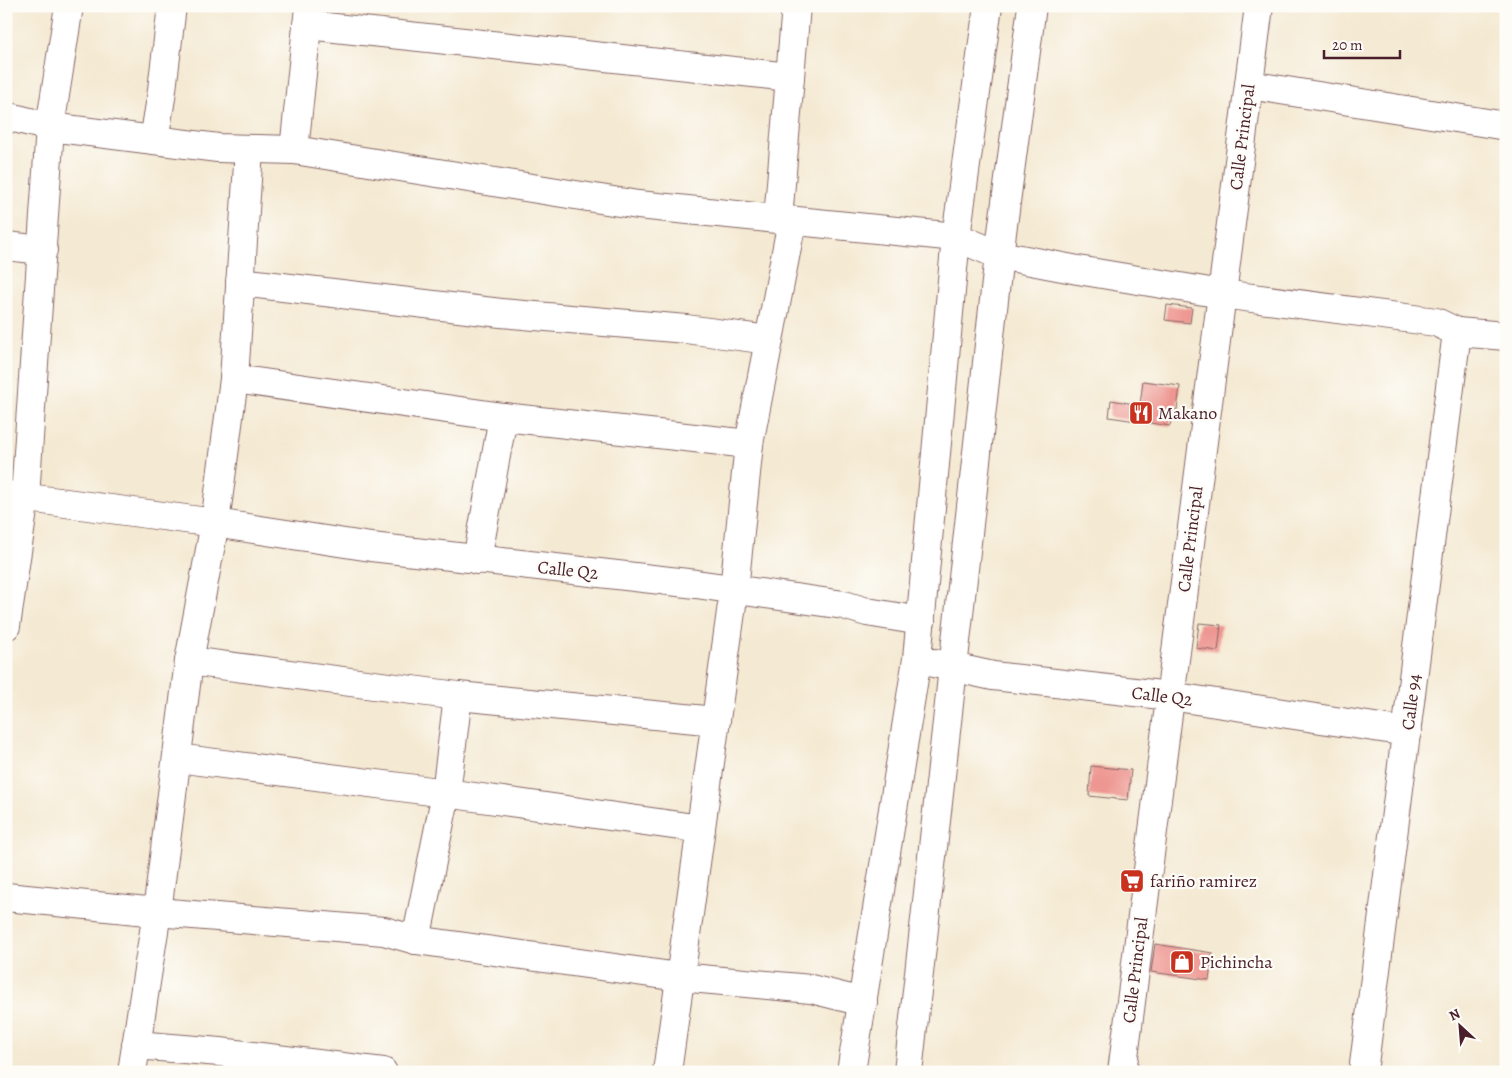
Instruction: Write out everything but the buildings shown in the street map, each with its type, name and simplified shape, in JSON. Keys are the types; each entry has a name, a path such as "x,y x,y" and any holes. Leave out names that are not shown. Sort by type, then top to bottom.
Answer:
{"street":[{"path":"6,626 16,496 43,250 50,127 69,6"},
{"path":"154,140 172,6"},
{"path":"667,1072 734,590 749,444 769,340 785,220 790,76 796,6"},
{"path":"851,1072 917,659 956,238 988,6"},
{"path":"908,1072 998,255 1032,6"},
{"name":"Calle Principal","path":"1122,1072 1259,6"},
{"path":"294,150 308,16 790,76"},
{"path":"1249,85 1506,126"},
{"path":"6,116 50,127 218,148 294,150 638,205 956,238 998,255 1078,270 1222,294 1436,322 1456,332 1506,336"},
{"path":"132,1072 157,912 190,661 215,523 234,379 249,149"},
{"path":"6,246 43,250"},
{"path":"240,282 502,313 686,329 769,340"},
{"name":"Calle 94","path":"1363,1072 1456,332"},
{"path":"234,379 503,417 749,444"},
{"path":"477,560 503,417"},
{"name":"Calle Q2","path":"16,496 215,523 371,547 696,584 844,605 867,612 921,620"},
{"name":"Calle Q2","path":"917,659 993,676 1170,696 1407,732"},
{"path":"190,661 458,696 716,720"},
{"path":"416,940 446,793 458,696"},
{"path":"177,758 701,829"},
{"path":"6,896 157,912 384,931 416,940 679,976 811,989 863,1002"},
{"path":"136,1045 220,1052 383,1072"}],"place":[{"name":"Makano","path":"1141,413"},
{"name":"fariño ramirez","path":"1132,881"},
{"name":"Pichincha","path":"1182,962"}]}
